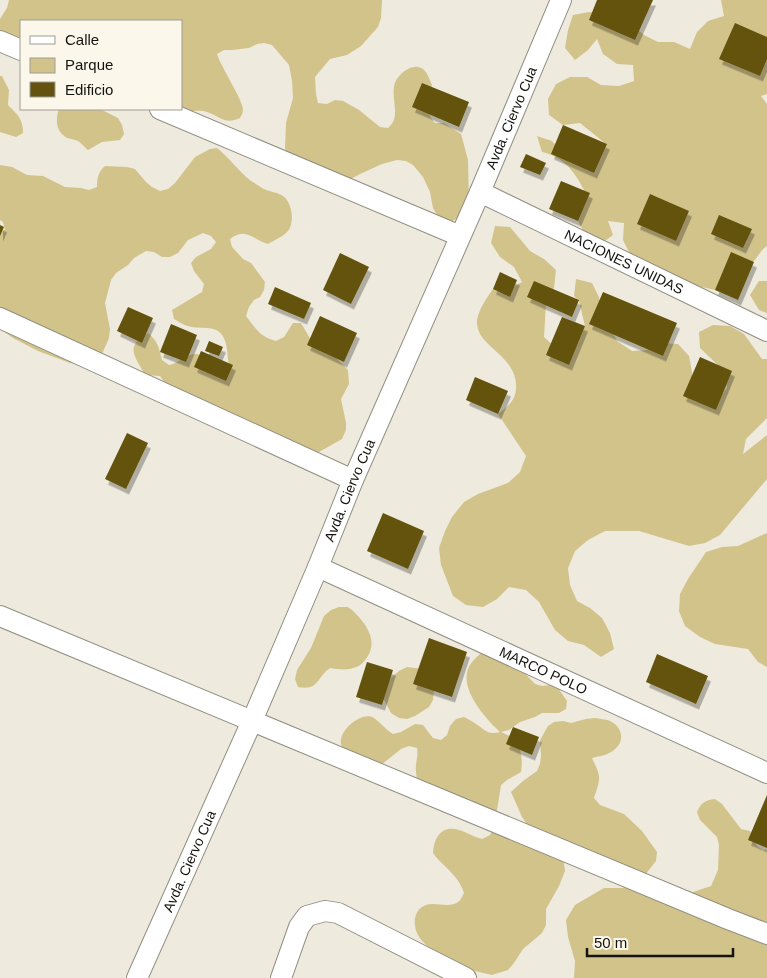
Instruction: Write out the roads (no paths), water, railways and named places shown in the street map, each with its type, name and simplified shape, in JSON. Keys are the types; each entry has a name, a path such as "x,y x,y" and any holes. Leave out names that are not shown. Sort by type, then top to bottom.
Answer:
{"street":[{"name":"Avda. Ciervo Cua","path":"137,978 252,721 353,480 480,192 561,0"},
{"path":"0,41 20,50"},
{"path":"162,110 460,236"},
{"name":"NACIONES UNIDAS","path":"480,192 767,331"},
{"path":"0,318 353,480"},
{"name":"MARCO POLO","path":"318,567 767,772"},
{"path":"0,616 767,934"},
{"path":"281,978 299,927 307,916 325,911 338,913 466,978"}]}
